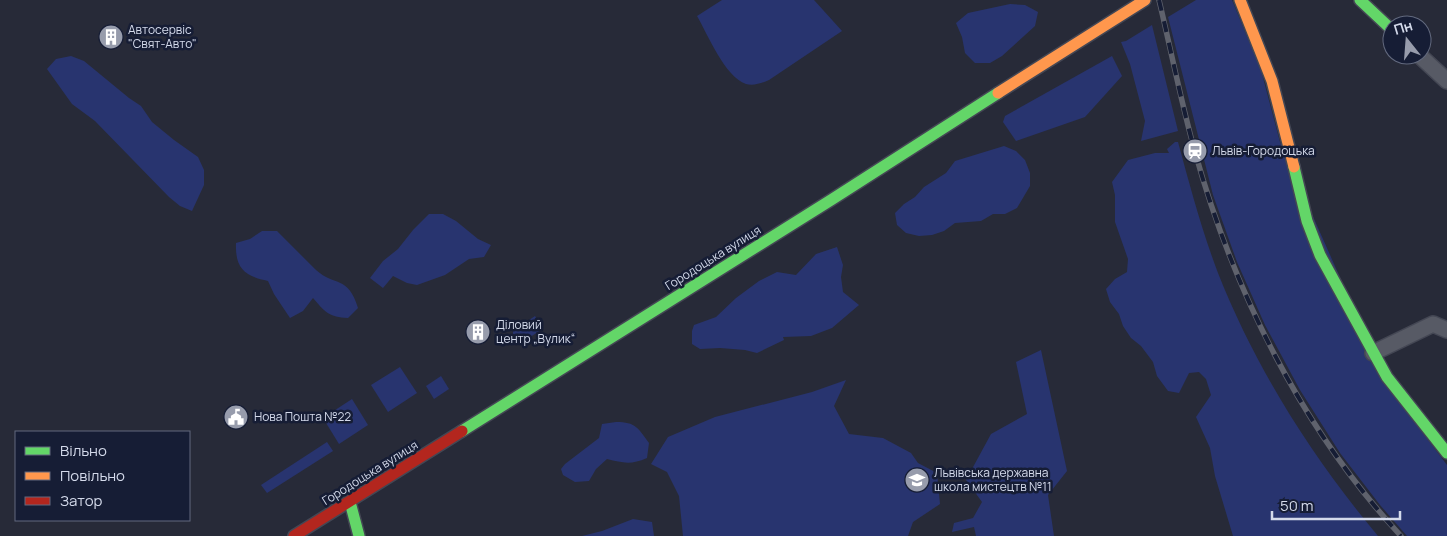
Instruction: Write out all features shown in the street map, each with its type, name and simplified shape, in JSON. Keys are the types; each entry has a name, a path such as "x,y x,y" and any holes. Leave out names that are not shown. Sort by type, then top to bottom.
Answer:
{"main road":[{"name":"Городоцька вулиця","path":"294,536 831,200 1145,0"},
{"path":"1240,0 1272,81 1307,221 1320,255 1387,377 1447,453"},
{"path":"1360,0 1382,21"},
{"path":"350,502 359,536"}],"street":[{"path":"1430,65 1447,81"},
{"path":"1374,353 1433,324 1447,330"}],"shaded area":[{"path":"722,0 814,0 842,31 769,80 749,85 738,80 724,64 697,16"},
{"path":"1196,0 1232,0 1261,70 1280,142 1389,388 1447,465 1447,536 1407,536 1380,505 1340,453 1300,390 1265,325 1237,262 1213,195 1168,17"},
{"path":"1010,4 1025,5 1038,12 1035,26 1002,56 990,63 975,63 965,53 962,37 956,23 968,13"},
{"path":"1152,25 1178,131 1141,141 1145,121 1130,64 1121,42 1126,41"},
{"path":"71,56 84,61 141,106 152,122 198,157 204,170 204,185 192,211 180,206 169,197 95,121 72,104 47,69 56,59"},
{"path":"1112,56 1122,76 1085,117 1016,141 1003,122 1005,116"},
{"path":"1175,142 1178,142 1201,225 1218,273 1233,309 1268,378 1330,475 1378,536 1233,536 1215,476 1210,448 1196,417 1211,395 1206,379 1199,372 1189,373 1179,393 1168,391 1157,376 1153,362 1141,346 1131,338 1123,326 1119,314 1110,302 1106,289 1115,279 1127,272 1128,259 1115,222 1115,195 1112,182 1128,160 1155,153 1169,153 1167,149"},
{"path":"1004,146 1016,151 1025,160 1030,173 1030,186 1017,208 1005,214 993,214 981,221 955,223 944,231 932,235 919,236 906,233 897,225 895,213 924,187 946,173 955,161"},
{"path":"429,214 443,214 456,221 478,239 491,245 484,257 469,259 445,275 417,285 407,283 393,276 383,288 370,278 383,261 398,249"},
{"path":"262,231 277,231 316,270 345,286 350,291 358,308 348,318 336,316 324,310 313,298 303,311 290,318 268,281 247,273 239,265 237,259 236,243 250,239"},
{"path":"837,247 843,265 841,277 843,292 859,305 832,328 811,336 783,337 784,340 757,353 720,348 700,349 692,344 694,325 716,317 736,298 759,281 777,272 796,275 816,254"},
{"path":"535,316 543,329 517,345 513,339 513,331"},
{"path":"1041,350 1067,471 1048,495 1054,536 976,536 974,527 952,532 954,523 973,518 982,502 966,480 991,434 1027,414 1016,362"},
{"path":"400,367 417,393 388,412 371,385"},
{"path":"441,376 449,389 434,399 426,386"},
{"path":"846,380 834,406 849,434 883,438 911,453 918,463 937,473 940,504 913,522 908,536 683,536 679,496 667,472 651,464 668,437 715,417 812,392"},
{"path":"352,399 368,425 339,444 323,418"},
{"path":"628,423 639,430 649,443 647,458 627,463 607,459 596,469 589,481 575,482 563,475 561,469 565,464 599,438 602,424"},
{"path":"327,442 333,451 267,493 261,485"},
{"path":"633,519 652,522 654,536 582,536 602,531"}],"railway":[{"path":"1159,0 1195,152 1211,204 1251,307 1303,404 1333,451 1365,495 1401,536"}],"traffic: fast":[{"path":"1360,0 1382,21"},
{"path":"462,431 998,93"},
{"path":"1294,167 1307,221 1320,255 1387,377 1447,453"},
{"path":"350,502 359,536"}],"traffic: slow":[{"path":"998,93 1145,0"},
{"path":"1240,0 1272,81 1294,167"}],"traffic: jam":[{"path":"294,536 462,431"}],"place":[{"name":"Автосервіс \"Свят-Авто\"","path":"111,37"},
{"name":"Львів-Городоцька","path":"1195,151"},
{"name":"Діловий центр „Вулик“","path":"478,332"},
{"name":"Нова Пошта №22","path":"236,417"},
{"name":"Львівська державна школа мистецтв №11","path":"917,480"}]}
